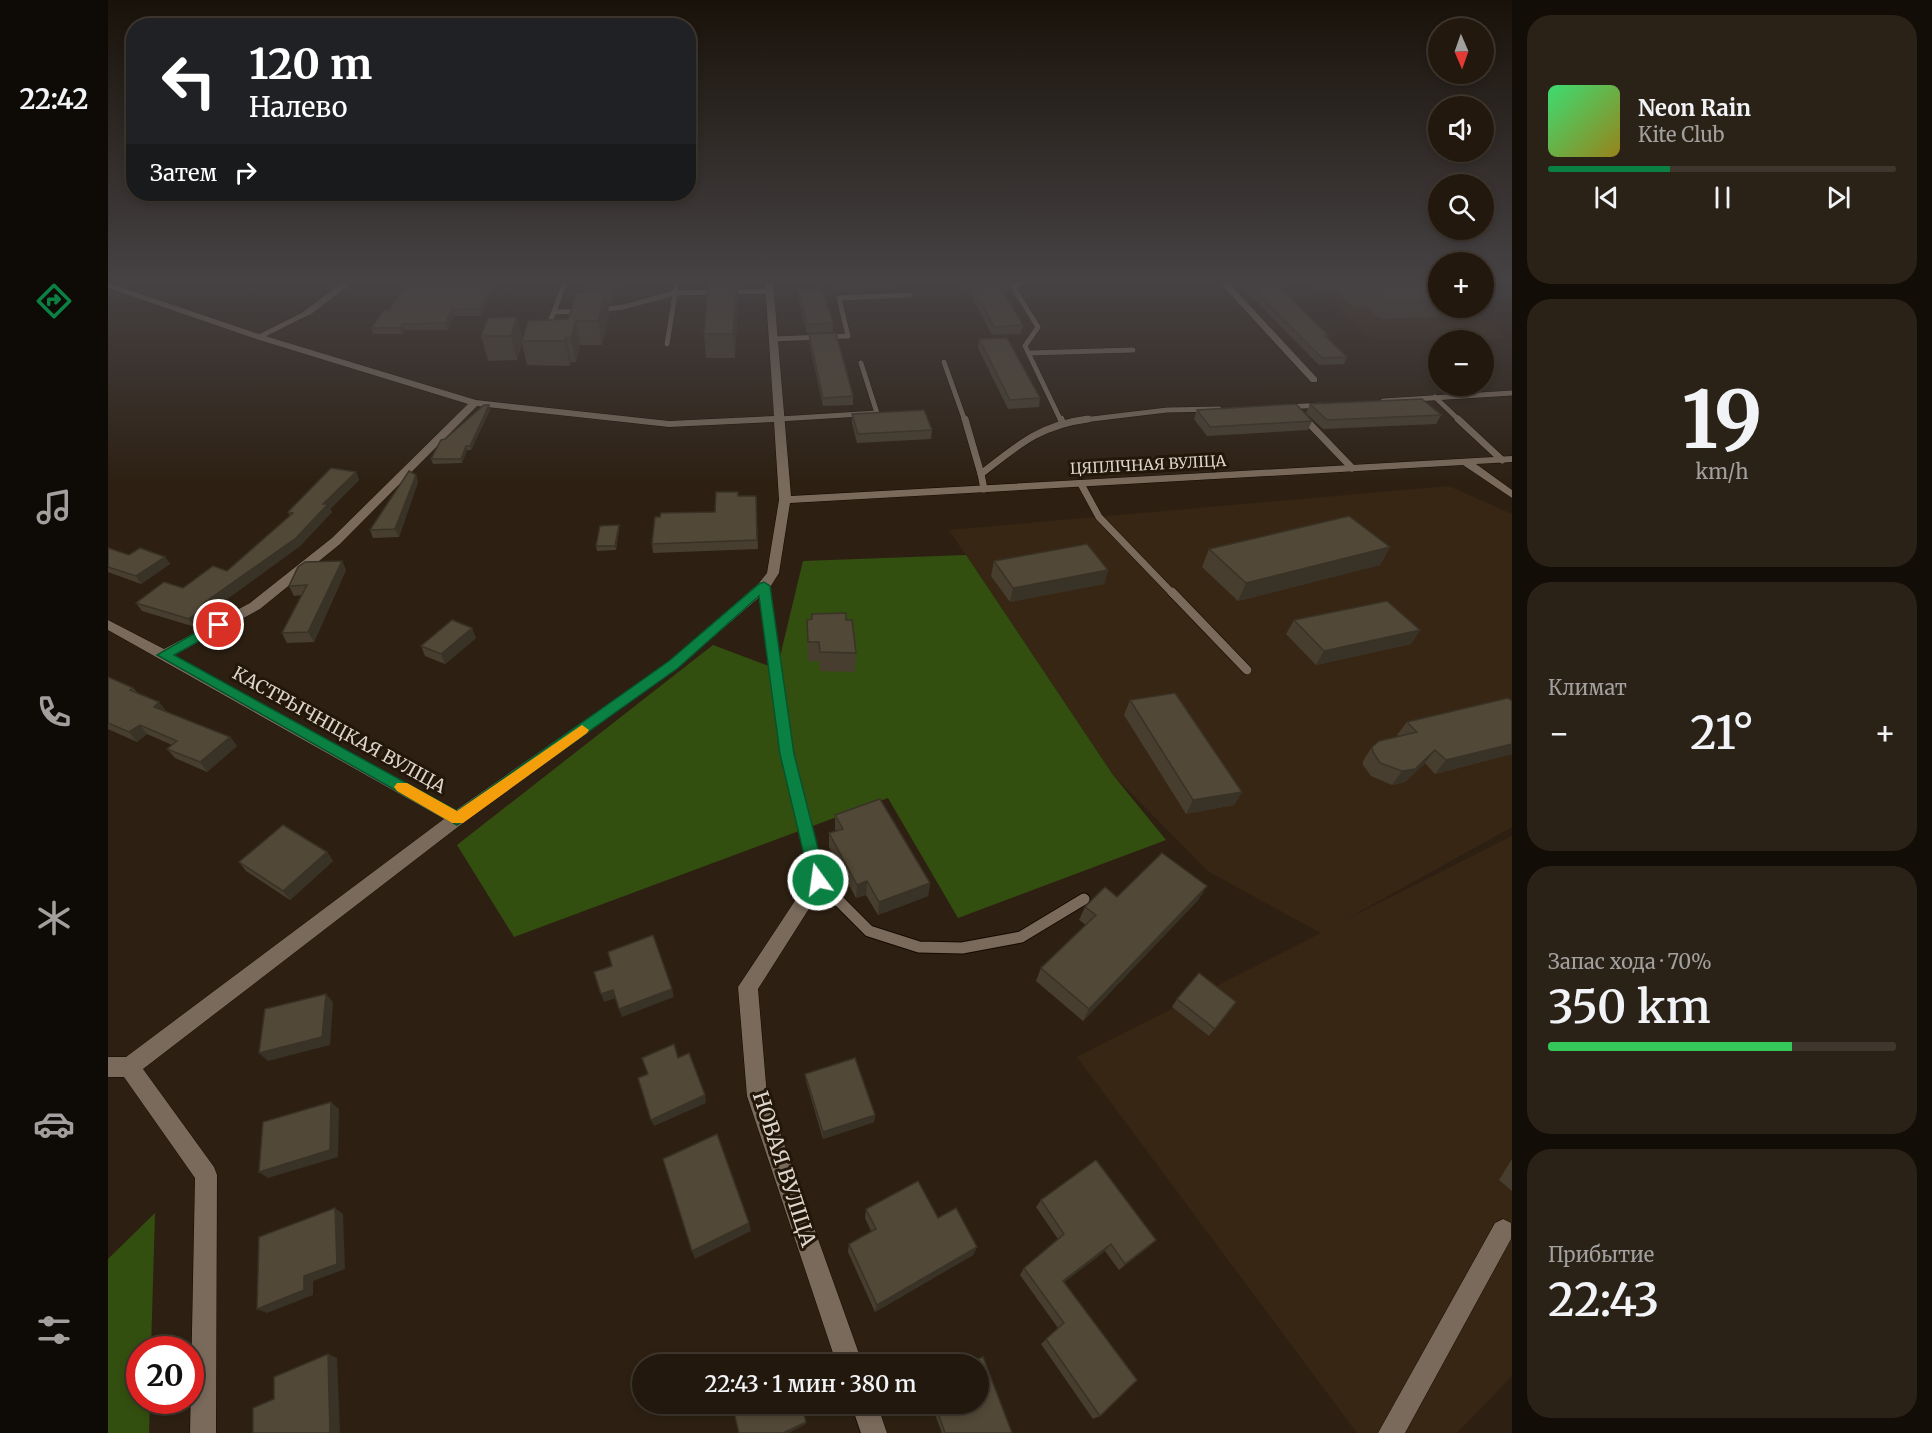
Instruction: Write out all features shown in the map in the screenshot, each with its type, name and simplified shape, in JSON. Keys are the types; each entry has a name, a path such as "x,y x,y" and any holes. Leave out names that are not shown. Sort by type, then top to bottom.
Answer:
{"street":[{"path":"298,349 475,403 642,422 708,424 779,419"},
{"path":"204,1433 206,1175 119,1067 457,818 674,664 764,586 773,573 785,500 774,349"},
{"path":"1285,349 1314,380"},
{"path":"164,655 255,606 336,541 475,403"},
{"name":"ЦЯПЛІЧНАЯ ВУЛІЦА","path":"785,500 1507,459"},
{"path":"1466,462 1512,495"},
{"name":"КАСТРЫЧНІЦКАЯ ВУЛІЦА","path":"108,624 457,818"},
{"name":"НОВАЯ ВУЛІЦА","path":"818,880 748,987 757,1096 846,1354"},
{"path":"1391,1433 1503,1231"},
{"path":"867,1414 874,1433"}],"lane":[{"path":"1027,349 1062,422"},
{"path":"1029,353 1133,350"},
{"path":"944,362 975,448 984,489"},
{"path":"779,419 876,413 861,363"},
{"path":"1377,401 1512,393"},
{"path":"1435,397 1507,459"},
{"path":"1283,407 1329,405"},
{"path":"1294,407 1352,468"},
{"path":"981,474 1027,438 1062,422 1167,410 1225,409"},
{"path":"1081,484 1099,518 1247,670"},
{"path":"764,586 787,754 818,880 869,931 919,947 962,948 1021,937 1084,899"}],"shaded area":[{"path":"1449,486 1512,514 1512,827 1343,921 1512,836 1512,1376 1457,1433 1357,1433 1077,1057 1321,933 1209,872 1113,775 949,530"}],"green space":[{"path":"966,555 1113,775 1166,840 958,918 888,798 514,937 457,845 713,645 777,669 803,561"},
{"path":"155,1213 151,1336 126,1336 126,1414 150,1414 149,1433 108,1433 108,1259"}],"building":[{"path":"812,349 840,349 853,396 823,398"},
{"path":"984,349 1013,349 1040,398 1010,400"},
{"path":"1313,349 1338,349 1347,357 1322,358"},
{"path":"1422,399 1441,415 1327,420 1310,404"},
{"path":"1296,404 1312,421 1210,427 1197,410"},
{"path":"484,405 489,405 470,446 466,446 461,459 431,459 441,440"},
{"path":"924,410 932,430 858,434 852,414"},
{"path":"331,468 356,472 323,504 328,504 296,538 204,603 208,604 189,619 136,603 164,582 183,588 213,566 227,571 293,513 288,512"},
{"path":"409,471 416,475 395,529 370,530"},
{"path":"716,492 738,492 738,496 756,496 757,540 652,544 655,517 660,517 661,513 715,512"},
{"path":"1349,516 1390,547 1246,583 1209,549"},
{"path":"619,525 615,546 596,546 600,526"},
{"path":"1087,544 1108,570 1013,588 994,561"},
{"path":"108,548 129,555 140,548 165,557 136,576 108,567"},
{"path":"342,561 308,632 282,633 307,585 289,586 298,567 305,562"},
{"path":"1387,601 1420,630 1324,651 1294,620"},
{"path":"846,613 846,620 852,620 856,653 820,652 819,642 808,642 807,620 812,619 812,614"},
{"path":"452,620 472,628 441,654 421,646"},
{"path":"108,677 133,688 130,690 159,702 154,707 230,737 200,762 167,749 177,741 140,725 129,732 108,723"},
{"path":"1175,693 1242,792 1193,800 1130,700"},
{"path":"1508,698 1512,701 1512,744 1446,760 1435,750 1415,769 1402,771 1380,763 1373,752 1372,747 1379,741 1417,732 1407,722"},
{"path":"880,799 930,883 879,902 867,881 857,885 829,833 843,829 835,815"},
{"path":"283,825 327,852 283,891 239,862"},
{"path":"1162,853 1207,886 1089,1009 1041,968 1096,915 1085,907 1105,887 1117,897"},
{"path":"653,935 672,989 619,1009 613,990 601,994 594,972 612,966 608,952"},
{"path":"1199,973 1236,1002 1215,1029 1177,999"},
{"path":"326,994 322,1037 259,1053 265,1009"},
{"path":"674,1044 678,1058 689,1053 705,1095 651,1120 638,1078 648,1074 642,1058"},
{"path":"855,1058 875,1115 823,1132 805,1074"},
{"path":"331,1102 330,1150 259,1172 263,1122"},
{"path":"717,1134 749,1223 692,1251 663,1159"},
{"path":"1096,1160 1156,1240 1125,1264 1111,1244 1063,1281 1137,1380 1100,1416 1046,1339 1064,1323 1024,1268 1064,1234 1041,1200"},
{"path":"918,1181 938,1218 956,1208 977,1247 877,1305 849,1244 876,1229 866,1209"},
{"path":"335,1208 337,1264 304,1276 304,1290 257,1309 259,1237"},
{"path":"328,1354 330,1433 253,1433 253,1408 274,1399 274,1377"},
{"path":"989,1373 1012,1433 945,1433 938,1414 989,1414"},
{"path":"734,1414 804,1414 806,1422 783,1433 739,1433"}],"slow traffic":[{"path":"402,787 457,818 582,730"}],"route":[{"path":"219,625 164,655 457,818 674,664 764,586 787,754 818,880"}]}
